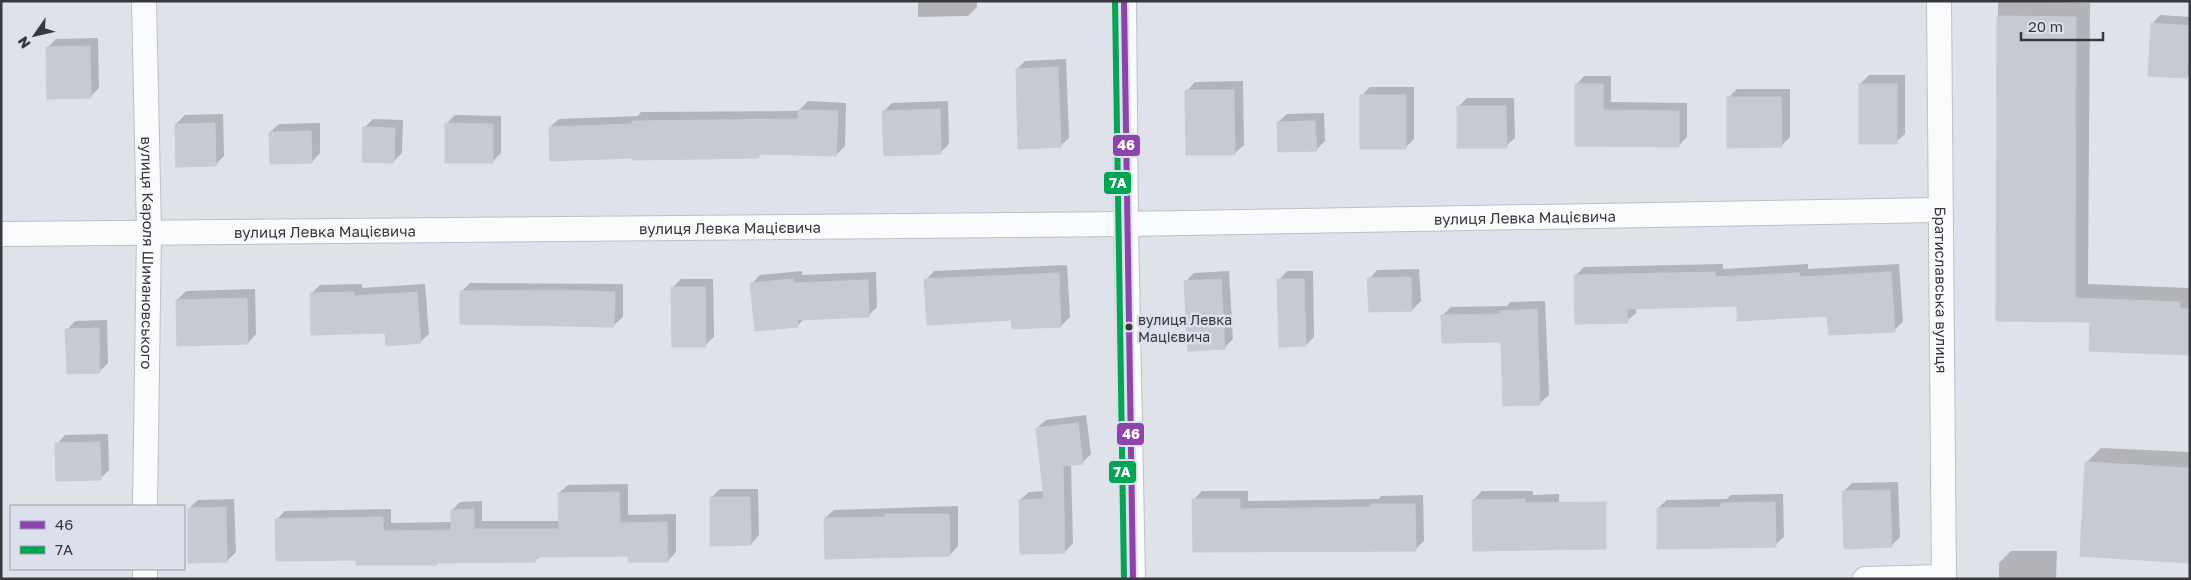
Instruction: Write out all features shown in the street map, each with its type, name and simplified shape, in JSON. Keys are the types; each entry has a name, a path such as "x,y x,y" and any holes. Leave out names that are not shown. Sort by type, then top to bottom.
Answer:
{"street":[{"name":"вулиця Кароля Шимановського","path":"144,1 148,232 146,505"},
{"path":"1124,1 1133,579"},
{"name":"Братиславська вулиця","path":"1939,1 1939,210 1944,578"},
{"name":"вулиця Левка Мацієвича","path":"1,234 1126,224 1939,210"},
{"path":"1865,579 1944,578"}],"building":[{"path":"1997,16 2076,17 2075,298 2180,302 2180,309 2190,309 2190,355 2089,351 2090,322 1996,321"},
{"path":"2151,23 2190,26 2187,78 2148,76"},
{"path":"90,46 91,98 47,99 46,47"},
{"path":"1058,67 1061,147 1018,149 1016,69"},
{"path":"1575,84 1603,84 1603,110 1679,111 1679,147 1575,146"},
{"path":"1859,84 1897,84 1897,144 1859,144"},
{"path":"1185,90 1234,90 1235,155 1186,155"},
{"path":"1360,95 1406,95 1406,149 1360,149"},
{"path":"1727,97 1781,97 1782,147 1727,148"},
{"path":"1457,106 1506,106 1507,148 1457,148"},
{"path":"940,109 941,154 884,156 882,111"},
{"path":"798,110 838,111 836,156 759,154 759,158 633,160 633,158 550,161 549,127 632,124 632,121 798,119"},
{"path":"1315,121 1317,151 1278,152 1277,122"},
{"path":"215,123 216,166 176,167 175,124"},
{"path":"445,123 493,124 493,163 445,163"},
{"path":"363,127 395,128 394,163 362,162"},
{"path":"311,131 312,163 270,164 269,132"},
{"path":"1715,272 1715,277 1799,273 1800,277 1891,272 1895,332 1829,335 1827,316 1737,321 1737,306 1627,309 1628,323 1575,324 1574,275"},
{"path":"1059,273 1061,327 1012,329 1011,320 927,325 924,279"},
{"path":"1411,277 1412,311 1369,312 1367,278"},
{"path":"793,279 794,283 868,280 869,317 797,320 798,327 755,331 750,283"},
{"path":"1221,279 1225,349 1188,351 1184,281"},
{"path":"1277,279 1304,279 1306,346 1279,347"},
{"path":"671,287 705,287 706,347 672,347"},
{"path":"560,290 615,292 614,327 460,324 460,291"},
{"path":"354,292 354,296 417,292 421,343 386,346 385,333 311,335 310,293"},
{"path":"247,298 248,344 177,346 176,300"},
{"path":"1537,309 1540,405 1503,406 1501,342 1442,343 1441,315 1500,314 1500,311"},
{"path":"99,328 100,373 67,374 65,329"},
{"path":"1078,423 1083,464 1063,466 1065,553 1020,554 1019,500 1044,499 1036,428"},
{"path":"100,442 101,480 56,481 55,443"},
{"path":"2085,462 2190,468 2190,563 2080,556"},
{"path":"1890,490 1892,547 1844,549 1842,491"},
{"path":"619,492 620,523 667,522 668,562 628,562 628,556 536,557 536,562 437,563 437,565 356,565 356,560 276,561 275,519 383,517 383,531 451,530 451,510 474,509 474,529 559,529 558,493"},
{"path":"710,497 750,497 751,545 710,546"},
{"path":"1192,499 1240,499 1240,509 1371,507 1371,504 1415,504 1416,551 1193,552"},
{"path":"1525,499 1525,503 1606,502 1606,549 1473,551 1472,500"},
{"path":"1775,502 1776,547 1657,549 1657,508 1721,507 1721,503"},
{"path":"226,507 227,562 188,563 188,508"},
{"path":"885,514 949,514 950,556 825,559 824,518 885,517"}],"transit line":[{"name":"7А","path":"1115,1 1124,579"},
{"name":"46","path":"1124,1 1133,579"}],"place":[{"name":"вулиця Левка Мацієвича","path":"1129,327"}]}
